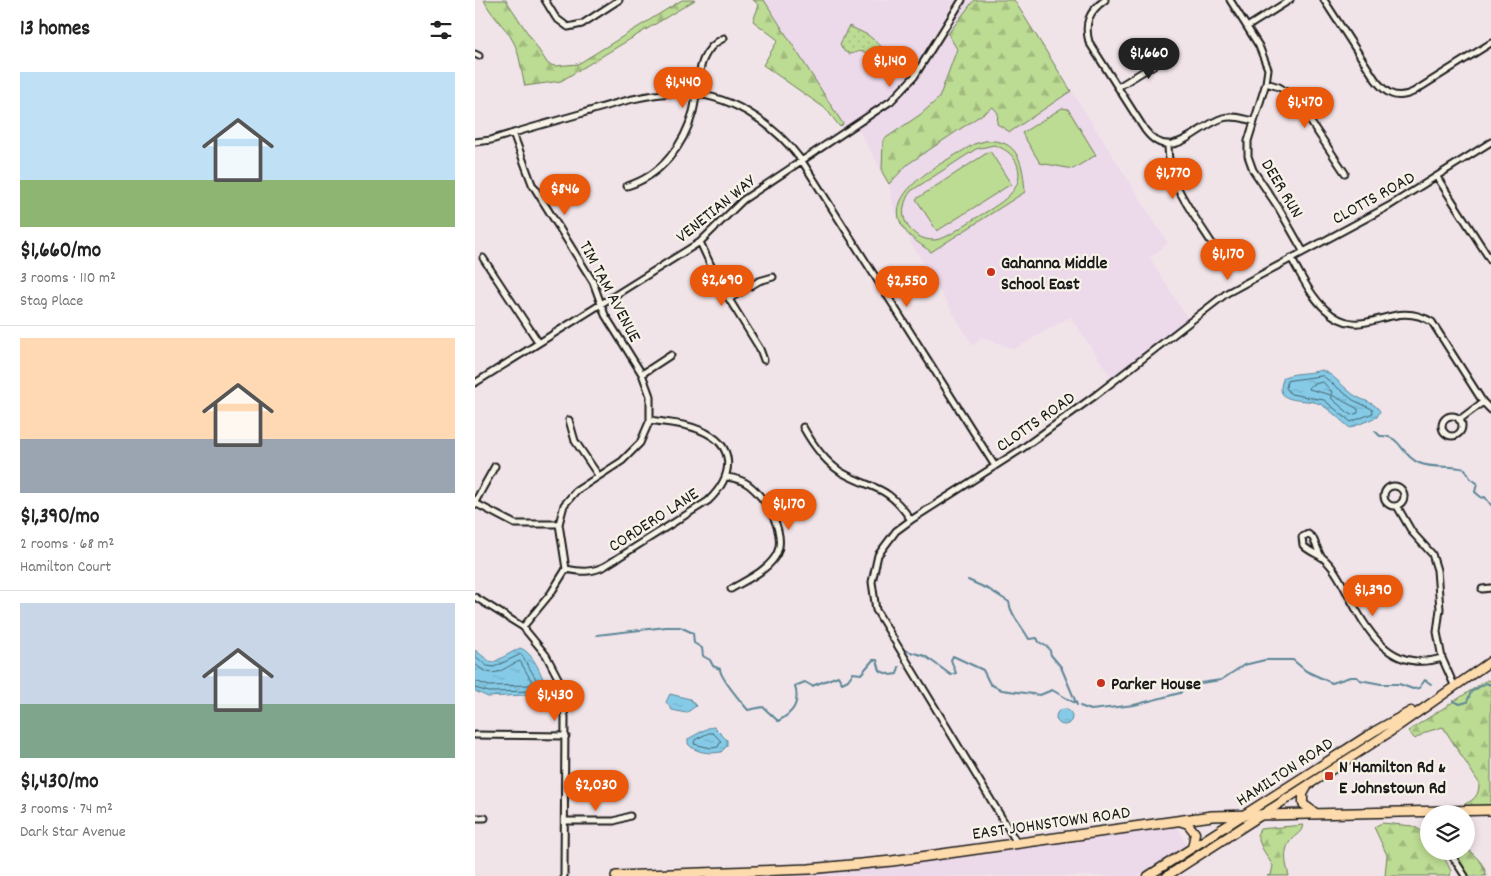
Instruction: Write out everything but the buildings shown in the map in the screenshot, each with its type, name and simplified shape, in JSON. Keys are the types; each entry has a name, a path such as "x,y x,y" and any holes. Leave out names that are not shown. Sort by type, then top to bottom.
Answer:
{"highway":[{"name":"EAST JOHNSTOWN ROAD","path":"1475,811 1491,810"},
{"name":"EAST JOHNSTOWN ROAD","path":"616,876 771,873 892,861 1179,820 1243,815 1420,815"}],"main road":[{"name":"HAMILTON ROAD","path":"1167,876 1387,734 1491,661"},
{"name":"HAMILTON ROAD","path":"1148,876 1375,731 1439,696"},
{"path":"1311,783 1303,794 1303,804 1311,812 1319,815"},
{"path":"1179,820 1189,824 1195,833 1192,848"}],"street":[{"path":"545,0 556,18 568,27 582,24 619,0"},
{"name":"VENETIAN WAY","path":"475,383 700,242 743,200 884,106 904,89 925,60 962,0"},
{"path":"1105,0 1092,11 1086,24 1089,42 1148,134 1156,141 1168,144 1179,143 1221,119 1236,117 1254,121"},
{"name":"DEER RUN","path":"1230,0 1265,57 1268,70 1266,83 1248,141 1248,156 1253,170 1278,207 1303,251"},
{"path":"1247,27 1290,0"},
{"path":"1324,0 1382,89 1392,96 1403,97 1413,92 1491,43"},
{"path":"627,186 639,182 667,160 688,128 702,59 707,50 724,38"},
{"path":"1118,87 1170,55"},
{"path":"1266,83 1279,87 1294,97 1345,173"},
{"path":"475,142 626,101 676,93 696,95 724,102 764,122 788,143 802,161 995,466"},
{"name":"TIM TAM AVENUE","path":"513,133 524,168 532,184 593,282 600,304 642,374 650,396 650,420 640,443 622,461 576,491 564,505 559,524 566,569"},
{"name":"CLOTTS ROAD","path":"1017,843 876,610 871,582 878,556 896,531 995,466 1096,395 1205,308 1303,251 1389,206 1491,142"},
{"path":"1168,144 1169,166 1173,179 1213,245"},
{"path":"1437,176 1491,261"},
{"path":"700,242 729,299 760,349 764,360"},
{"path":"483,258 539,343"},
{"path":"1291,258 1312,294 1335,318 1348,323 1361,324 1407,312 1420,315 1432,322 1483,402 1491,410"},
{"path":"729,299 759,281 773,277"},
{"path":"642,374 671,355"},
{"path":"1459,420 1483,402"},
{"path":"569,420 575,441 598,475"},
{"path":"650,420 699,429 713,437 724,450 728,463 727,477 748,484 775,521 779,536 779,549 769,564 731,589"},
{"path":"803,427 819,453 828,462 853,478 880,488 893,496 911,520"},
{"path":"495,466 475,503 515,524 559,524"},
{"name":"CORDERO LANE","path":"566,569 582,572 595,571 605,566 708,501 719,490 727,477"},
{"path":"1390,486 1400,487 1404,493 1404,499 1397,506 1390,505 1385,501 1385,490 1390,486"},
{"path":"1397,506 1412,532 1432,554 1437,570 1440,608 1437,632 1442,658 1454,686"},
{"path":"1321,557 1313,538 1308,534 1302,537 1303,545 1321,557 1339,578 1343,589 1375,639 1389,653 1403,659 1418,662 1429,662 1442,658"},
{"path":"523,627 551,593 566,569"},
{"path":"1482,589 1491,588"},
{"path":"475,597 523,627 546,655 559,680 564,700 566,736 564,876"},
{"path":"475,735 566,736"},
{"path":"565,821 614,822 630,816"},
{"path":"475,818 485,818"},
{"path":"1455,860 1465,876"}],"shaded area":[{"path":"764,0 956,0 914,70 899,87 847,131"},
{"path":"962,0 1014,0 1168,243 1150,258 1189,321 1114,381 1070,317 1014,349 981,337 973,346 903,229 894,209 889,184 856,125 904,89"},
{"path":"1178,827 1186,845 1138,876 777,876"}],"green space":[{"path":"484,0 506,0 548,64 555,66 578,64 682,0 695,0 561,81 525,86 515,46"},
{"path":"753,0 764,0 843,124 840,127 826,109 763,65 778,40 753,21 759,5"},
{"path":"974,0 1014,0 1071,91 1010,132 997,124 998,113 993,107 908,164 889,184 882,172 883,140 921,114 939,98 957,49 948,34"},
{"path":"849,26 868,35 882,47 874,54 861,51 849,54 844,51 840,44"},
{"path":"1062,108 1068,109 1096,155 1073,169 1040,163 1022,133"},
{"path":"985,141 997,141 1013,149 1021,164 1025,192 931,252 913,239 904,229 899,215 900,202 908,190 920,178 974,144","holes":["994,145 1008,152 1017,164 1019,174 1013,191 997,205 954,232 939,239 925,239 911,230 904,219 905,202 911,191 976,149"]},
{"path":"990,151 1011,184 937,231 916,199"},
{"path":"1487,680 1491,681 1491,806 1465,805 1476,796 1479,783 1443,727 1426,732 1415,739 1408,731"},
{"path":"1382,823 1413,826 1420,830 1420,860 1446,860 1451,871 1450,876 1385,876 1387,855 1374,827"},
{"path":"1303,825 1300,832 1291,840 1286,849 1285,858 1289,876 1267,876 1271,875 1273,866 1262,848 1257,835 1260,829"},
{"path":"1475,856 1482,864 1486,876 1468,876 1458,860 1475,860"}],"water":[{"path":"1322,370 1357,397 1375,406 1380,411 1377,417 1350,428 1322,405 1316,402 1292,399 1282,393 1281,387 1284,377"},
{"path":"520,648 529,654 539,670 546,686 542,694 488,697 475,691 475,650 489,661 494,662"},
{"path":"670,694 690,699 696,706 686,713 672,710 666,702"},
{"path":"1064,709 1072,717 1064,725 1056,717"},
{"path":"714,727 727,740 727,746 721,752 703,752 688,744 688,739 708,728"}],"waterway":[{"path":"1375,431 1380,436 1393,439 1413,460 1419,463 1430,466 1465,469 1470,478 1477,483 1475,492 1482,498 1485,497 1491,505"},
{"path":"968,580 990,590 1009,602 1014,616 1029,639 1037,638 1039,642 1049,648 1051,655 1061,667 1077,705"},
{"path":"597,635 666,627 680,627 693,633 694,643 702,648 703,656 710,660 713,666 720,669 727,684 748,710 763,707 778,721 788,715 796,703 795,686 805,682 812,686 838,676 842,683 848,680 853,673 861,674 873,660 877,660 880,671 891,675 897,674 899,667"},
{"path":"903,650 925,656 951,675 956,673 951,660 953,656 983,670 990,684 1002,690 1040,695 1052,690 1075,703"},
{"path":"1080,706 1091,710 1134,705 1180,693 1187,685 1221,680 1244,665 1265,660 1293,660 1306,671 1332,683 1350,677 1357,677 1360,680 1381,684 1399,684 1413,689 1419,688 1425,680 1431,684"},
{"path":"1453,701 1460,704 1467,702 1471,692 1486,683 1491,685"}],"place":[{"name":"Gahanna Middle School East","path":"991,272"},
{"name":"Parker House","path":"1101,683"},
{"name":"N Hamilton Rd & E Johnstown Rd","path":"1329,776"}]}
